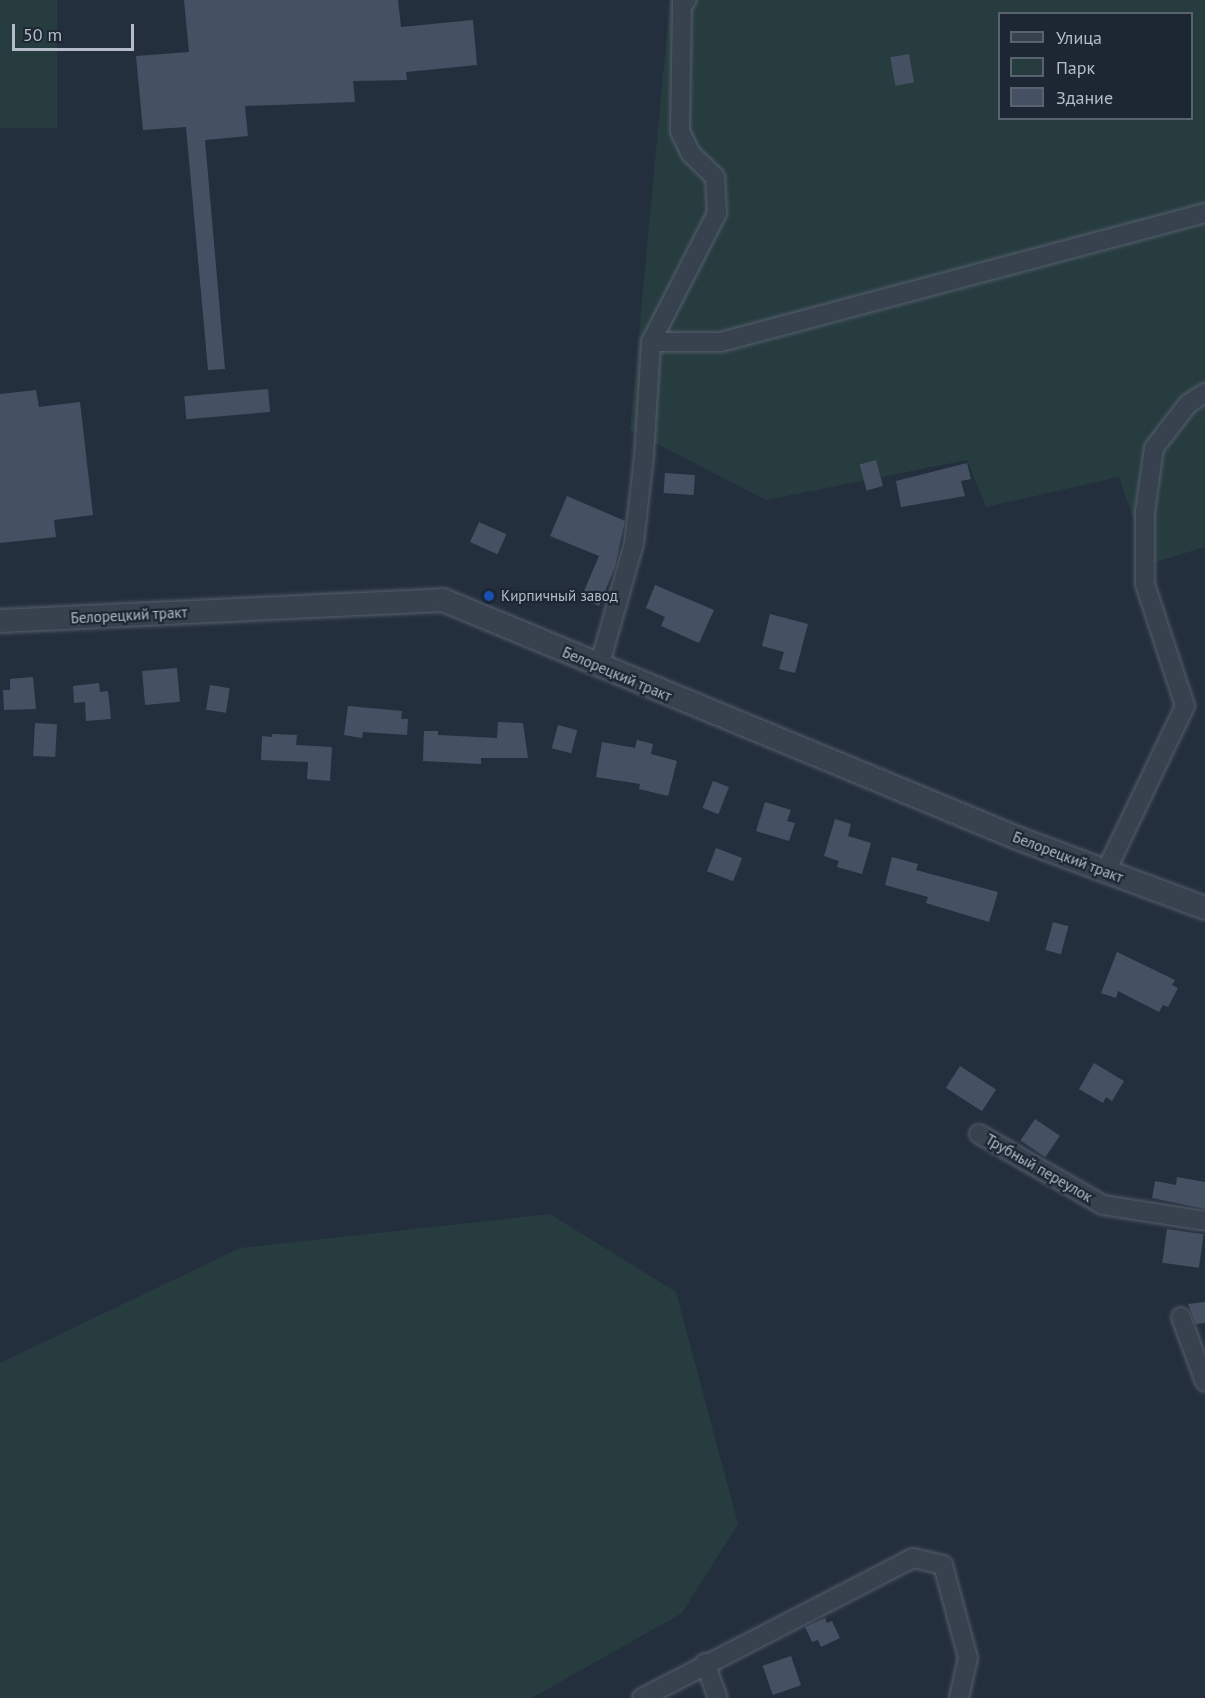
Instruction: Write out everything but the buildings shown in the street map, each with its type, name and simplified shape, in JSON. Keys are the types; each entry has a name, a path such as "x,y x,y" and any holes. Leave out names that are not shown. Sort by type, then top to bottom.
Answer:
{"street":[{"path":"599,667 634,543 644,457 651,342 717,213 715,177 691,154 680,130 682,2 687,0"},
{"path":"651,342 721,342 1205,213"},
{"path":"1106,871 1185,706 1145,584 1145,512 1154,447 1188,404 1205,393"},
{"name":"Белорецкий тракт","path":"0,621 443,600 599,667 1106,871 1205,908"},
{"name":"Трубный переулок","path":"979,1134 1103,1205 1205,1221"},
{"path":"1181,1317 1205,1382"},
{"path":"642,1698 705,1663 913,1558 943,1565 969,1658 959,1698"},
{"path":"705,1663 718,1698"}],"green space":[{"path":"0,0 57,0 57,128 0,128"},
{"path":"670,0 1205,0 1205,547 1149,564 1119,477 986,507 967,460 766,500 630,430"},
{"path":"550,1214 676,1292 738,1524 682,1613 532,1698 0,1698 0,1363 240,1248"}],"place":[{"name":"Кирпичный завод","path":"489,596"}]}
